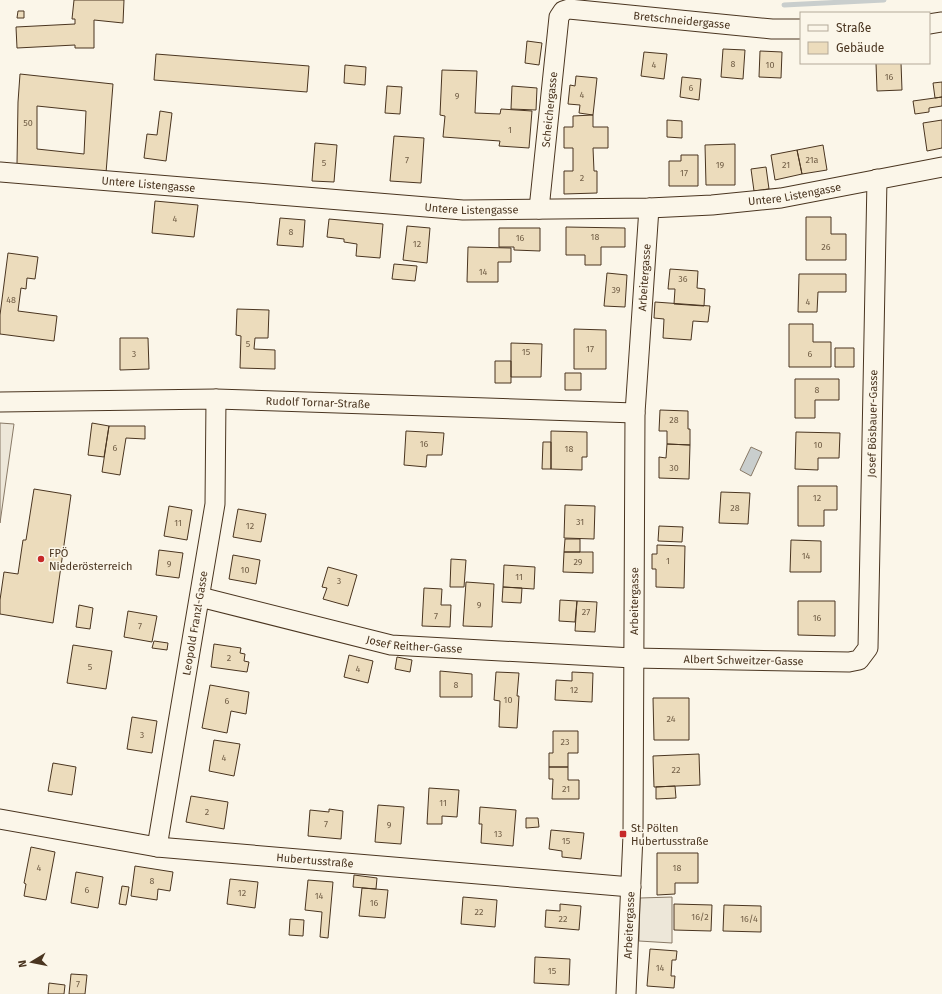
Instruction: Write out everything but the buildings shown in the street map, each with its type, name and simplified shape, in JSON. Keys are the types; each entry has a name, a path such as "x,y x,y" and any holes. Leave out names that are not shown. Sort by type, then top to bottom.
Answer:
{"street":[{"name":"Bretschneidergasse","path":"563,11 569,9 772,29 800,29"},
{"name":"Scheichergasse","path":"539,209 559,17 563,11"},
{"path":"930,24 942,22"},
{"name":"Untere Listengasse","path":"0,172 464,210 650,208 712,205 781,198 942,168"},
{"name":"Josef Bösbauer-Gasse","path":"854,662 862,657 868,648 877,179"},
{"name":"Arbeitergasse","path":"626,994 632,887 635,413 650,208"},
{"name":"Rudolf Tornar-Straße","path":"0,402 216,399 635,413"},
{"name":"Leopold Franzl-Gasse","path":"157,847 216,504 216,399"},
{"name":"Josef Reither-Gasse","path":"200,597 391,645 633,658"},
{"name":"Albert Schweitzer-Gasse","path":"633,658 854,662"},
{"name":"Hubertusstraße","path":"0,819 157,847 632,887"}],"shaded area":[{"path":"0,423 14,424 0,523"},
{"path":"751,447 762,452 751,476 740,470"},
{"path":"672,897 672,943 639,941 640,898"}],"waterway":[{"path":"784,5 884,0"}],"place":[{"name":"FPÖ Niederösterreich","path":"41,559"},
{"name":"St. Pölten Hubertusstraße","path":"623,834"}]}
